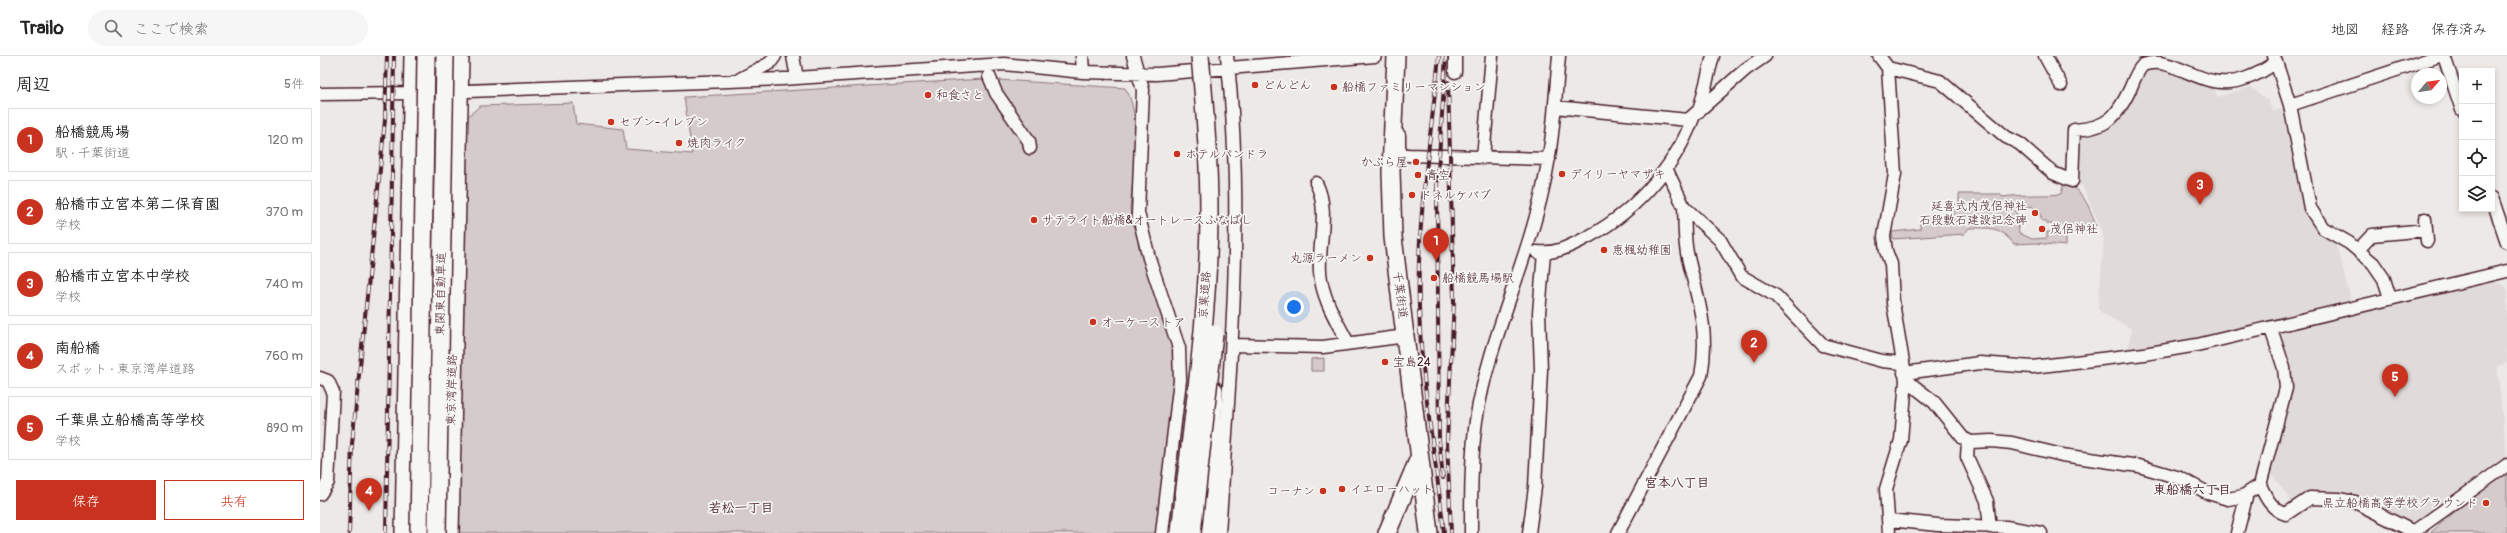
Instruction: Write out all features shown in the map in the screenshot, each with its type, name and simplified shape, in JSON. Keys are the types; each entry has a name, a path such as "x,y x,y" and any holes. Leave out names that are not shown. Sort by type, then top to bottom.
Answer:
{"highway":[{"path":"404,533 413,56"},
{"name":"東関東自動車道","path":"419,533 426,56"},
{"name":"東関東自動車道","path":"437,533 445,56"},
{"name":"東京湾岸道路","path":"450,533 460,56"},
{"name":"京葉道路","path":"1180,533 1202,331 1206,274 1207,168 1200,56"},
{"name":"京葉道路","path":"1192,533 1214,332 1219,213 1212,56"},
{"name":"千葉街道","path":"1396,56 1395,108 1391,171 1393,231 1419,458 1430,533"},
{"path":"1205,533 1214,428 1214,332"},
{"path":"1387,533 1419,458"}],"street":[{"path":"405,469 419,451 427,432 437,56"},
{"path":"737,81 770,63 775,56"},
{"path":"792,56 797,78"},
{"path":"1082,56 1082,72"},
{"path":"1133,56 1143,90 1138,213 1180,356 1180,380 1162,533"},
{"path":"320,94 413,93 737,81 797,78 1004,60 1082,72 1138,74 1228,62 1375,56"},
{"path":"1483,158 1492,56"},
{"path":"1471,533 1476,421 1493,352 1527,250 1549,158 1559,56"},
{"path":"1527,250 1544,253 1566,248 1609,225 1626,212 1666,168 1687,134 1696,115 1713,56"},
{"path":"1555,107 1684,121 1696,115 1724,88 1765,56"},
{"path":"1879,56 1888,68 1895,174 1884,236 1886,251 1891,264 1893,303 1904,372 1901,440 1886,489 1889,533"},
{"path":"2045,56 2061,85"},
{"path":"2290,105 2439,56"},
{"path":"2444,56 2460,104"},
{"path":"1455,72 1459,57"},
{"path":"1888,68 1940,81 2048,169 2072,181 2074,130 2103,126 2111,120 2124,102 2142,60 2178,66 2206,80 2222,82 2250,77 2275,59 2290,105 2310,208 2323,228 2358,250 2380,271 2390,298"},
{"path":"1218,533 1232,345 1236,166 1228,62"},
{"path":"989,76 996,93 1029,141 1030,148"},
{"path":"1395,108 1400,113 1398,147 1402,154 1483,158 1549,158"},
{"path":"1618,533 1700,376 1704,356 1704,333 1699,295 1687,252 1684,207 1666,168"},
{"path":"1316,183 1321,195 1320,271 1322,285 1326,299 1348,343"},
{"path":"1684,207 1720,240 1741,276 1776,296 1823,345 1882,361 1904,372 1934,402 1968,441 1967,457 1986,501 1990,527"},
{"path":"2495,207 2507,242"},
{"path":"2358,250 2372,235 2426,230"},
{"path":"1530,533 1535,487 1541,370 1539,313 1544,253"},
{"path":"1904,372 1980,363 2032,367 2144,354 2197,346 2390,298 2507,271"},
{"path":"1968,441 2012,443 2062,455 2139,466 2180,478 2208,494 2228,499 2247,494 2260,485 2286,388 2284,368 2270,329"},
{"path":"1232,345 1323,347 1406,336"},
{"path":"320,378 328,381 333,392 328,482 320,494"},
{"path":"2260,485 2266,497 2277,511 2286,514 2310,498 2338,499 2355,502 2413,532 2507,465"},
{"path":"2236,533 2247,494"},
{"path":"1889,520 1970,530 1990,527 2040,533"}],"shaded area":[{"path":"2149,65 2213,84 2217,97 2251,87 2268,101 2273,111 2287,107 2304,196 2335,237 2351,301 2240,330 2130,350 2128,349 2132,329 2103,314 2098,309 2104,241 2101,228 2083,187 2074,179 2078,133 2103,129 2142,71"},
{"path":"984,79 1125,88 1131,99 1135,129 1130,208 1132,222 1172,337 1177,371 1158,533 454,533 467,117 480,106 573,103 576,124 623,129 626,149 692,154 684,97"},
{"path":"2064,182 2071,185 2081,195 2089,207 2096,227 2071,229 2069,236 2066,237 2066,246 2035,243 2014,244 2004,234 1990,228 1969,228 1964,234 1893,239 1892,232 1920,229 1920,223 1929,221 1930,214 1935,214 1937,223 1953,220 1955,204 1959,204 1959,194 2000,194 2002,197 2061,194","holes":["2032,206 2040,214 2042,221 2046,221 2046,224 2053,224 2054,232 2047,232 2047,238 2032,239 2019,233 2016,210"]},
{"path":"2495,282 2507,287 2507,363 2497,366 2507,461 2412,526 2356,500 2295,506 2270,471 2293,388 2287,365 2275,335"},
{"path":"1324,358 1324,371 1311,371 1311,359"},
{"name":"県立船橋高等学校グラウンド","path":"2507,469 2507,533 2430,533 2499,474"}],"railway":[{"path":"349,533 352,444 385,120 387,56"},
{"path":"386,533 394,56"},
{"path":"1439,56 1422,213 1419,307 1420,335 1426,392 1444,533"},
{"path":"1443,478 1439,440 1437,186 1446,56"},
{"path":"1448,82 1454,301 1447,441 1451,533"}],"place":[{"name":"どんどん","path":"1255,85"},
{"name":"船橋ファミリーマンション","path":"1334,87"},
{"name":"和食さと","path":"928,95"},
{"name":"セブン-イレブン","path":"611,122"},
{"name":"焼肉ライク","path":"679,143"},
{"name":"ホテルパンドラ","path":"1177,154"},
{"name":"かぶら屋","path":"1416,162"},
{"name":"デイリーヤマザキ","path":"1562,174"},
{"name":"青空","path":"1418,175"},
{"name":"ドネルケバブ","path":"1412,195"},
{"name":"船橋市立宮本中学校","path":"2200,205"},
{"name":"延喜式内茂侶神社 石段敷石建設記念碑","path":"2035,213"},
{"name":"サテライト船橋&オートレースふなばし","path":"1034,220"},
{"name":"茂侶神社","path":"2042,229"},
{"name":"恵楓幼稚園","path":"1604,250"},
{"name":"丸源ラーメン","path":"1370,258"},
{"name":"船橋競馬場","path":"1436,261"},
{"name":"船橋競馬場駅","path":"1434,278"},
{"name":"オーケーストア","path":"1093,322"},
{"name":"宝島24","path":"1385,362"},
{"name":"船橋市立宮本第二保育園","path":"1754,363"},
{"name":"千葉県立船橋高等学校","path":"2395,397"},
{"name":"イエローハット","path":"1342,489"},
{"name":"コーナン","path":"1323,491"},
{"name":"県立船橋高等学校グラウンド","path":"2486,503"},
{"name":"南船橋","path":"369,511"}],"district":[{"name":"宮本八丁目","path":"1677,483"},
{"name":"東船橋六丁目","path":"2192,490"},
{"name":"若松一丁目","path":"741,508"}]}
